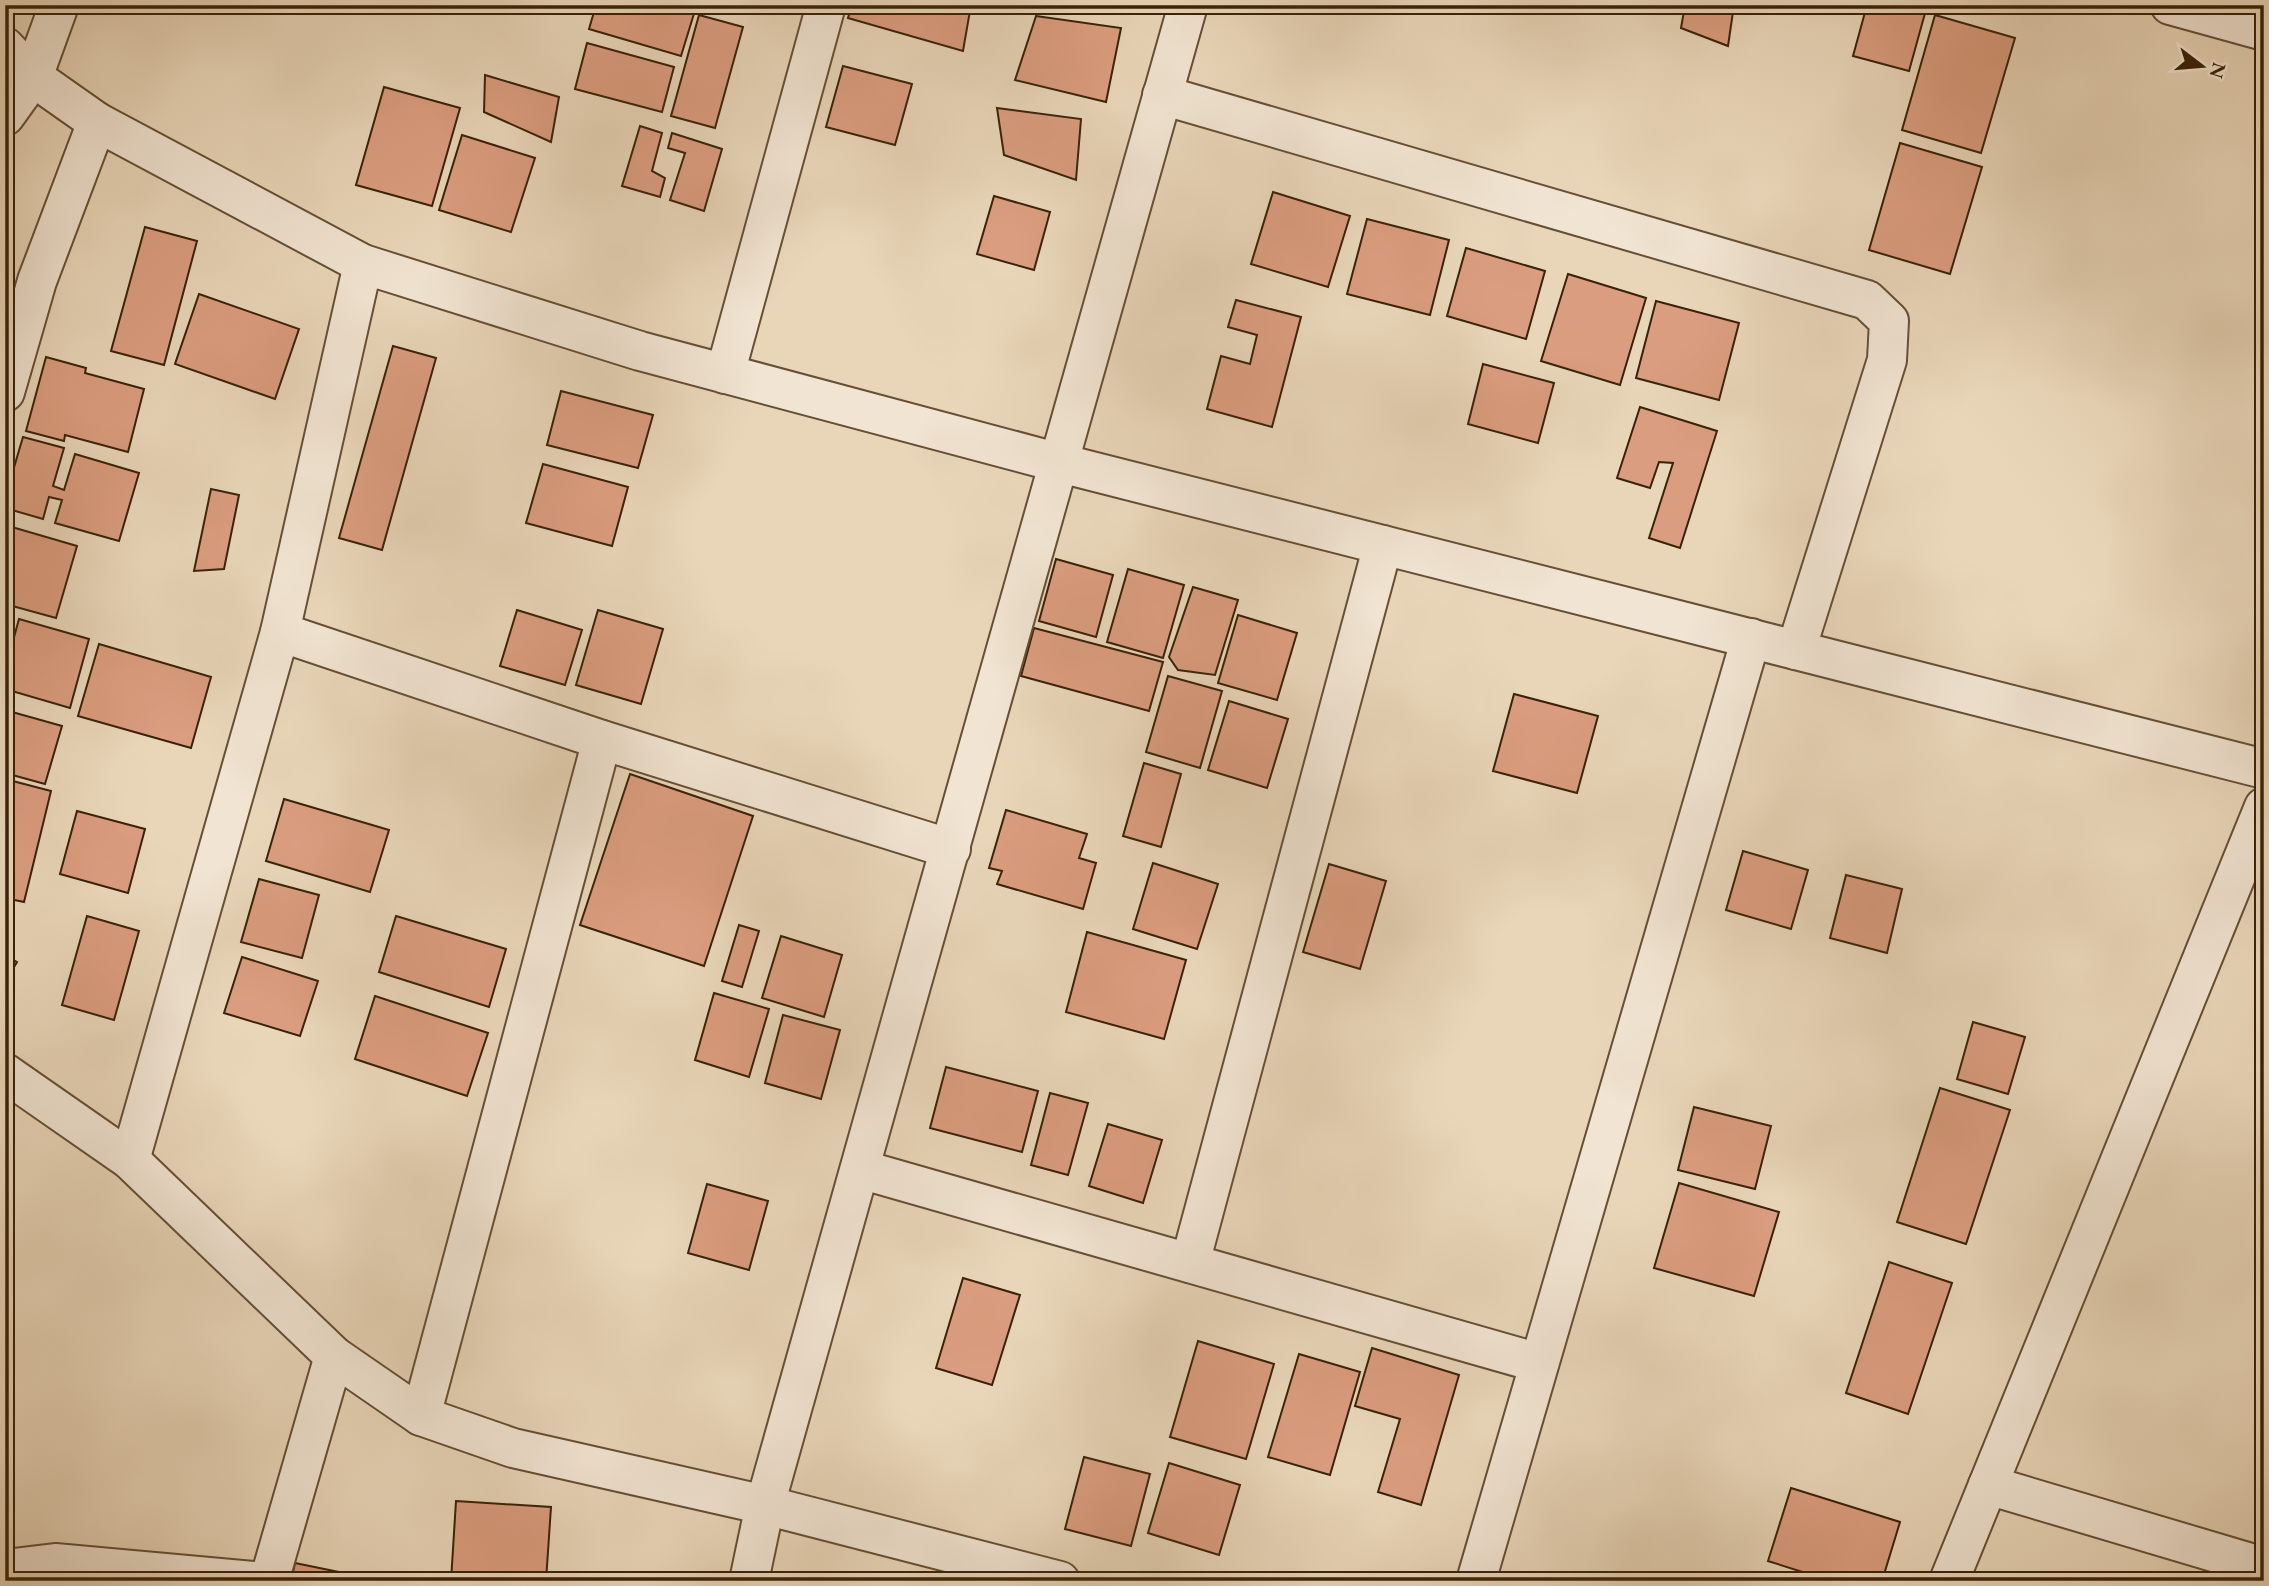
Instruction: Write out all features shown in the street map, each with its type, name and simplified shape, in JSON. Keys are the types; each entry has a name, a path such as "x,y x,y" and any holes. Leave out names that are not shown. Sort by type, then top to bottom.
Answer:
{"street":[{"path":"5,116 33,77 59,5"},
{"path":"726,374 826,5"},
{"path":"749,1581 765,1505 951,849 1056,462 1188,5"},
{"path":"2171,5 2264,31"},
{"path":"5,47 33,77 97,122 363,264 640,351 1056,462 2264,769"},
{"path":"1163,95 1867,300 1889,321 1887,360 1796,650"},
{"path":"5,392 37,281 97,122"},
{"path":"130,1160 280,632 363,264"},
{"path":"1190,1264 1383,545"},
{"path":"280,632 602,740 951,849"},
{"path":"1476,1581 1751,638"},
{"path":"421,1416 602,740"},
{"path":"1949,1581 2264,807"},
{"path":"5,1073 130,1160 334,1356 421,1416 513,1448 765,1505 1041,1578"},
{"path":"860,1169 1539,1363"},
{"path":"269,1581 334,1356"},
{"path":"1988,1485 2264,1567"},
{"path":"5,1569 55,1563 253,1581"}],"building":[{"path":"596,5 696,7 681,56 589,29"},
{"path":"852,5 971,5 963,51 848,18"},
{"path":"1685,5 1734,5 1728,46 1681,28"},
{"path":"1867,5 1927,6 1909,71 1853,56"},
{"path":"699,15 743,27 715,128 671,116"},
{"path":"1935,15 2015,38 1981,153 1902,130"},
{"path":"1036,16 1121,28 1106,102 1015,80"},
{"path":"587,43 674,67 662,112 575,89"},
{"path":"843,66 912,84 895,145 826,127"},
{"path":"485,75 559,97 551,142 484,112"},
{"path":"384,87 460,108 432,206 356,185"},
{"path":"997,108 1081,119 1076,180 1004,155"},
{"path":"640,126 662,133 652,171 665,178 660,197 622,186"},
{"path":"672,133 722,149 704,211 670,200 685,153 668,148"},
{"path":"462,135 535,158 511,232 439,210"},
{"path":"1900,143 1982,167 1950,274 1869,250"},
{"path":"1273,192 1350,216 1328,287 1251,264"},
{"path":"994,196 1050,212 1034,270 977,254"},
{"path":"1367,219 1449,240 1430,315 1347,294"},
{"path":"145,227 197,241 164,365 111,351"},
{"path":"1466,248 1545,271 1526,339 1447,316"},
{"path":"1568,274 1646,298 1620,385 1541,361"},
{"path":"199,294 299,329 275,399 175,364"},
{"path":"1236,300 1301,317 1272,427 1207,409 1221,356 1250,364 1257,335 1228,327"},
{"path":"1656,301 1739,323 1719,400 1636,378"},
{"path":"393,346 436,358 382,550 339,538"},
{"path":"46,357 86,368 85,373 144,389 128,452 65,435 64,441 26,431"},
{"path":"1483,364 1554,383 1538,443 1468,424"},
{"path":"561,391 653,415 638,468 547,445"},
{"path":"1640,407 1717,431 1680,548 1649,538 1673,463 1659,462 1650,488 1617,478"},
{"path":"23,437 64,448 53,486 64,490 75,454 139,473 119,541 55,523 62,500 49,497 43,519 5,508 5,498"},
{"path":"543,464 628,487 612,546 526,523"},
{"path":"211,489 239,495 224,569 194,571"},
{"path":"5,525 77,546 56,618 5,604"},
{"path":"1056,559 1113,575 1096,637 1039,621"},
{"path":"1128,569 1184,585 1163,658 1107,642"},
{"path":"1193,587 1238,600 1215,675 1178,670 1169,657"},
{"path":"517,610 582,630 565,685 500,666"},
{"path":"598,610 663,629 641,704 576,685"},
{"path":"1238,615 1297,633 1277,700 1218,683"},
{"path":"19,619 89,639 70,708 5,689 5,670"},
{"path":"1034,628 1163,662 1149,711 1021,676"},
{"path":"99,644 211,677 191,748 78,716"},
{"path":"1168,676 1222,691 1200,768 1146,752"},
{"path":"1514,694 1598,716 1577,793 1493,771"},
{"path":"1229,701 1288,719 1267,788 1208,770"},
{"path":"5,710 62,726 45,784 5,773"},
{"path":"1144,763 1181,774 1161,847 1123,836"},
{"path":"630,774 753,816 704,966 580,925"},
{"path":"5,779 51,791 24,902 5,898"},
{"path":"284,799 389,830 370,892 266,861"},
{"path":"1006,810 1087,834 1079,858 1096,863 1083,909 997,884 1002,871 989,868"},
{"path":"77,811 145,829 128,893 60,874"},
{"path":"1743,851 1808,870 1791,929 1726,910"},
{"path":"1153,863 1218,884 1197,949 1133,929"},
{"path":"1329,864 1386,881 1360,969 1303,952"},
{"path":"1846,875 1902,889 1887,953 1830,938"},
{"path":"259,879 319,895 302,958 241,942"},
{"path":"87,916 139,931 114,1020 62,1005"},
{"path":"396,916 506,949 489,1007 379,972"},
{"path":"739,925 759,931 742,987 722,981"},
{"path":"1087,932 1186,960 1164,1039 1066,1012"},
{"path":"781,936 842,955 824,1017 762,998"},
{"path":"5,955 17,962 5,982"},
{"path":"242,957 318,981 300,1036 224,1013"},
{"path":"714,993 769,1009 749,1077 695,1060"},
{"path":"375,996 488,1033 467,1096 355,1059"},
{"path":"783,1015 840,1030 821,1099 765,1083"},
{"path":"1973,1022 2025,1037 2008,1094 1957,1079"},
{"path":"946,1067 1038,1091 1022,1152 930,1128"},
{"path":"1940,1088 2010,1110 1966,1244 1897,1222"},
{"path":"1050,1093 1088,1103 1068,1175 1031,1165"},
{"path":"1694,1107 1771,1126 1755,1189 1678,1170"},
{"path":"1108,1124 1162,1140 1143,1203 1089,1186"},
{"path":"1679,1183 1779,1212 1754,1296 1654,1268"},
{"path":"707,1184 768,1201 749,1270 688,1253"},
{"path":"1889,1262 1952,1283 1908,1414 1846,1393"},
{"path":"963,1278 1020,1295 992,1385 936,1368"},
{"path":"1198,1341 1274,1364 1246,1459 1170,1437"},
{"path":"1372,1348 1459,1375 1421,1505 1378,1492 1400,1419 1355,1406"},
{"path":"1299,1354 1360,1372 1330,1475 1268,1457"},
{"path":"1084,1457 1150,1474 1131,1546 1065,1529"},
{"path":"1169,1463 1240,1485 1219,1555 1148,1533"},
{"path":"1791,1488 1900,1522 1882,1581 1831,1581 1768,1561"},
{"path":"456,1501 551,1507 546,1581 451,1581"},
{"path":"295,1563 373,1579 291,1581"}]}
